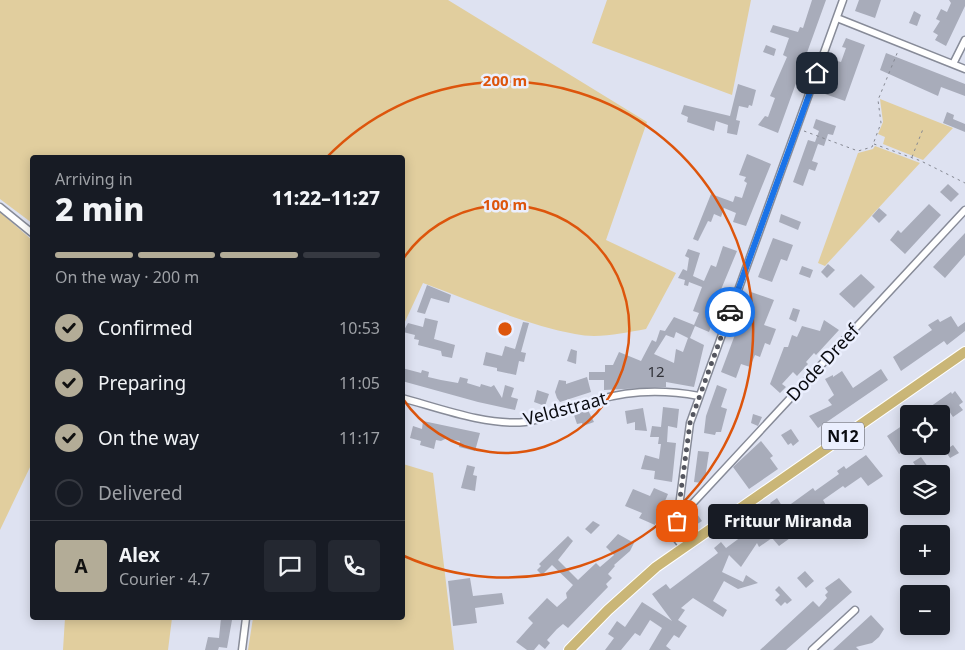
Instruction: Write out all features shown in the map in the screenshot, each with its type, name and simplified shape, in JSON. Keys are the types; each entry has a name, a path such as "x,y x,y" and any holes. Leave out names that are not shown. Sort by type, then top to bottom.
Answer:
{"main road":[{"name":"N12","path":"569,650 633,586 683,547 965,352"}],"street":[{"path":"683,547 675,537 690,423 843,0"},
{"path":"836,18 965,69"},
{"path":"953,64 965,40"},
{"path":"0,207 14,216 30,231"},
{"name":"Dode Dreef","path":"678,513 693,503 965,210"},
{"name":"Veldstraat","path":"405,399 502,422 525,422 544,418 598,400 637,392 675,392 699,396"},
{"path":"812,650 855,610"},
{"path":"242,650 246,620"}],"path":[{"path":"797,128 858,151 872,147 881,123 878,100 900,43"},
{"path":"911,158 923,129"},
{"path":"873,143 965,183"}],"shaded area":[{"path":"0,0 448,0 647,122 606,240 676,273 646,329 619,334 602,336 584,335 556,330 517,318 423,283 405,322 405,155 30,155 30,222 0,199"},
{"path":"607,0 751,0 732,95 592,43"},
{"path":"880,99 953,128 923,160 883,144 885,137 878,134 883,122"},
{"path":"875,146 920,163 825,266 818,263 858,153 873,149"},
{"path":"0,212 30,238 30,467 0,530"},
{"path":"405,465 433,473 454,650 248,650 253,620 405,620"},
{"path":"65,620 172,620 168,650 63,650"}],"building":[{"path":"812,0 826,0 778,133 758,125 765,116 768,117 775,98 770,96 787,57 783,55 789,38 770,32 773,25 798,32 800,27 803,28"},
{"path":"859,0 881,0 875,18 855,11"},
{"path":"949,0 965,0 965,6 946,46 935,40 938,35 933,32 940,21 936,19 941,9 947,12 951,3"},
{"path":"914,11 921,15 917,26 909,23"},
{"path":"846,38 865,45 845,101 825,94 837,61 841,62 846,48 842,47"},
{"path":"766,45 776,49 774,56 763,52"},
{"path":"886,53 965,84 965,96 941,87 938,96 880,70"},
{"path":"738,84 756,90 752,106 749,105 748,108 739,106 736,120 740,121 737,135 727,133 728,125 716,121 714,131 687,122 688,117 681,114 684,105 730,116"},
{"path":"947,112 954,115 953,119 965,124 965,132 943,123"},
{"path":"816,119 836,126 833,135 828,134 824,146 818,144 812,161 818,163 815,171 809,169 803,186 793,182 808,140 815,142 819,131 813,128"},
{"path":"747,154 771,164 746,226 733,222 736,213 724,208 721,217 714,214 711,222 708,221 698,241 693,239 711,194 733,202 735,196 742,198 747,183 744,181 746,177 739,175"},
{"path":"948,184 959,194 951,202 940,192"},
{"path":"929,204 941,215 905,254 890,240 898,230 901,233"},
{"path":"879,208 887,215 879,223 872,216"},
{"path":"781,214 801,222 798,230 779,222"},
{"path":"965,233 965,255 945,278 933,267"},
{"path":"773,238 793,245 787,261 781,259 772,282 758,277"},
{"path":"723,246 737,251 710,316 714,318 709,332 695,326 690,338 704,345 694,387 666,382 666,387 604,390 604,380 589,380 589,372 605,372 605,365 613,365 619,352 641,361 652,340 656,342 660,330 665,331 674,317 694,325 699,313 693,311 702,287 689,282 688,286 684,285 685,280 678,278 683,269 687,271 689,258 685,256 688,249 700,253 693,276 704,281 711,265 716,267","holes":["676,332 688,338 683,352 676,349 674,363 654,354 666,335 674,338"]},
{"path":"828,264 835,270 827,278 821,272"},
{"path":"802,266 813,270 810,278 799,274"},
{"path":"861,274 875,287 854,308 839,294"},
{"path":"427,285 451,295 449,303 431,298 425,314 417,312"},
{"path":"751,292 774,300 764,325 776,329 770,345 765,343 760,357 755,355 750,367 741,364 736,378 721,372"},
{"path":"793,308 800,310 796,322 789,319"},
{"path":"951,316 958,327 965,322 965,331 947,345 944,341 901,371 893,357 932,330 928,325 938,319 940,322"},
{"path":"425,318 438,321 434,339 455,345 452,358 442,356 441,351 418,345 419,340 414,339 415,335 405,332 408,323 423,327"},
{"path":"824,320 839,330 816,355 814,353 806,362 808,364 797,376 793,372 782,384 786,387 780,393 770,384 784,347 788,347 792,335 797,337 802,326 820,331"},
{"path":"523,322 529,323 521,352 526,353 524,362 519,361 516,375 497,371 497,368 483,365 486,352 502,356 505,346 515,349"},
{"path":"571,349 577,351 576,364 567,361"},
{"path":"405,369 421,373 422,370 429,372 428,377 441,380 458,383 460,377 468,379 467,383 480,387 481,384 491,387 494,385 502,398 505,385 514,388 511,397 518,399 515,410 405,382"},
{"path":"881,369 888,380 818,428 809,416 832,405 828,400 834,395 825,379 833,375 833,377 842,371 853,388"},
{"path":"587,377 591,392 560,402 555,392 559,380 566,381 566,384"},
{"path":"717,385 727,389 721,407 727,409 721,432 716,432 715,435 704,433 706,416"},
{"path":"537,390 549,394 545,406 534,402"},
{"path":"955,391 963,402 959,405 963,410 953,417 950,412 950,405 933,405 951,392 952,394"},
{"path":"663,407 679,409 677,428 668,426 667,442 676,443 672,482 654,479 655,471 641,469 645,455 659,459 661,444 658,444 659,437 650,437 652,426 661,427"},
{"path":"643,408 647,431 635,430 635,422 627,424 625,411"},
{"path":"588,410 594,422 583,426 582,423 577,424 574,415"},
{"path":"753,414 762,417 758,426 751,423"},
{"path":"423,421 480,433 475,451 459,447 460,441 445,439 441,441 436,440 434,449 420,445 421,441 410,438 413,426 422,429"},
{"path":"900,427 900,453 899,454 887,436"},
{"path":"791,429 799,441 793,446 791,443 788,445 781,435"},
{"path":"761,441 773,456 770,458 778,469 749,489 733,467"},
{"path":"953,445 959,453 950,458 948,455 950,455 950,447"},
{"path":"698,451 709,452 705,479 702,479 702,483 694,482"},
{"path":"866,455 883,476 868,486 861,477 845,488 843,486 823,500 827,507 788,529 793,536 779,546 772,538 759,547 757,543 741,567 729,555 722,572 743,582 746,575 758,583 738,589 724,581 713,601 727,610 723,617 693,598 681,608 685,610 678,620 687,626 679,638 674,635 666,646 671,650 649,650 662,628 650,620 640,636 635,633 621,650 605,650 614,638 608,634 617,621 625,627 642,602 672,621 652,594 666,584 670,589 718,553 714,548 721,542 726,548 745,534 743,531 763,518 761,514 772,506 770,503 777,498 784,509 813,488 815,491 839,474 837,471 844,466 846,469"},
{"path":"921,457 927,465 915,465 913,462"},
{"path":"467,465 475,467 473,475 477,476 475,491 461,488"},
{"path":"654,488 668,494 655,525 639,518 642,513 625,506 633,489 650,496"},
{"path":"695,511 702,521 685,532 683,526 688,522 686,519"},
{"path":"840,514 845,522 838,529 834,519"},
{"path":"593,521 600,525 591,534 585,529"},
{"path":"618,534 634,543 630,551 614,565 608,574 612,578 606,584 608,587 568,628 563,624 557,629 547,640 550,643 545,649 539,644 534,650 527,650 516,642 533,623 528,618 547,598 557,607 567,598 566,593 573,585 552,565 542,575 537,570 541,566 539,564 568,536 573,541 558,560 578,580 596,563 600,567 614,555 606,547"},
{"path":"805,571 814,581 806,588 797,578"},
{"path":"470,578 473,596 502,593 504,604 475,608 477,623 453,626 448,581"},
{"path":"839,578 852,592 786,650 760,650 813,601 819,607 827,598 825,595 828,592 825,588"},
{"path":"779,586 792,600 787,604 785,602 781,606 775,600 780,595 775,590"},
{"path":"871,615 884,629 879,637 872,643 856,647 859,650 833,650"},
{"path":"221,620 232,620 227,648 219,647 218,650 205,650 208,637 219,638"}],"way so far":[{"path":"677,521 690,423 730,312"}],"place":[{"name":"Frituur Miranda","path":"677,521"}],"route":[{"path":"730,312 817,73"}]}
